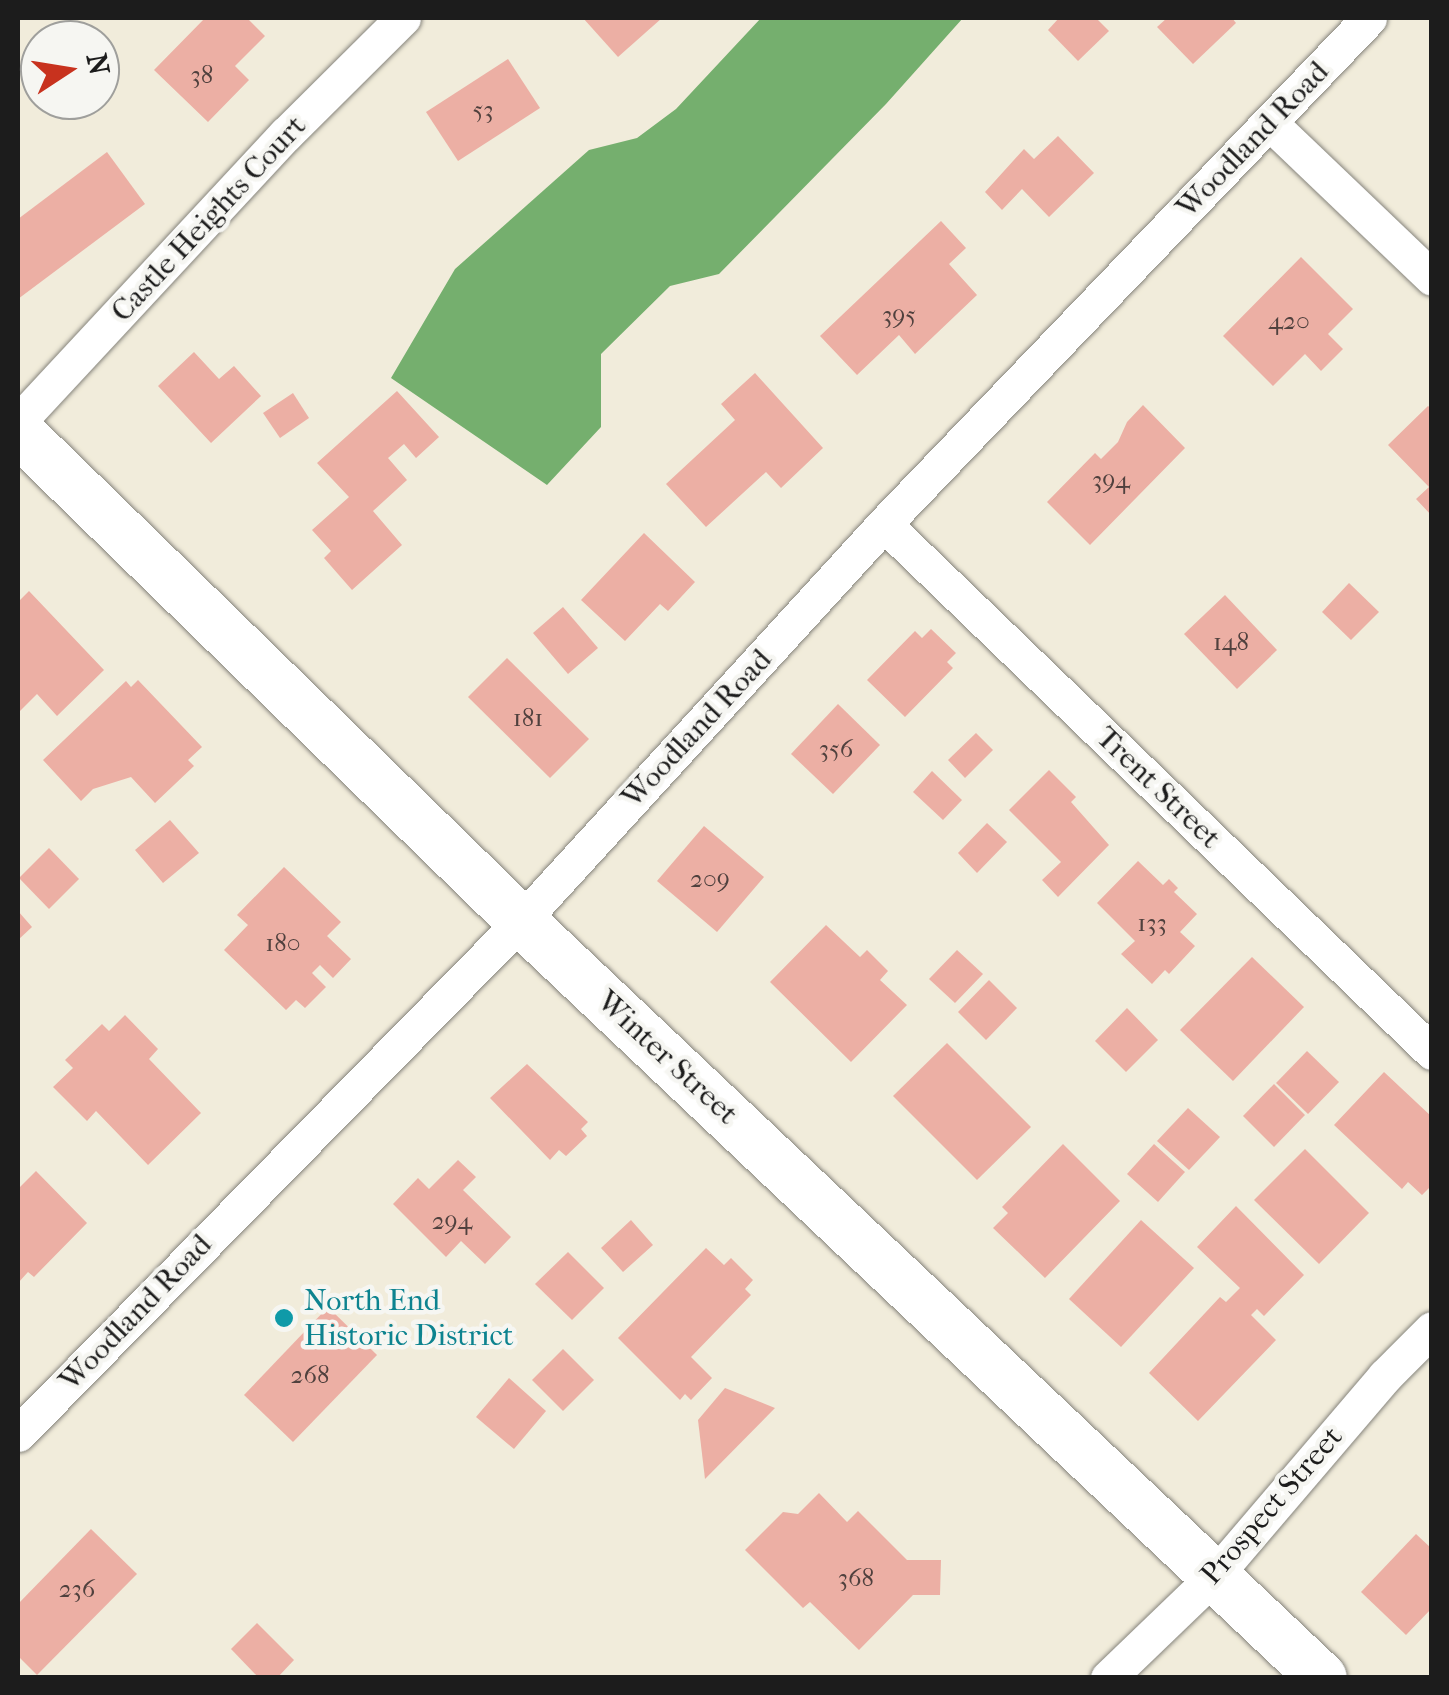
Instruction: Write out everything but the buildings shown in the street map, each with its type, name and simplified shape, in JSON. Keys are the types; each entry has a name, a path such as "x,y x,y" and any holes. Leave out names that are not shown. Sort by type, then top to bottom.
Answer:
{"main road":[{"name":"Winter Street","path":"18,431 521,921 1322,1678"}],"street":[{"name":"Castle Heights Court","path":"18,422 286,134 403,18"},
{"name":"Woodland Road","path":"18,1432 521,921 884,524 1370,18"},
{"path":"1270,123 1432,278"},
{"name":"Trent Street","path":"884,524 1432,1052"},
{"name":"Prospect Street","path":"1108,1678 1216,1574 1385,1376 1432,1329"}],"green space":[{"path":"761,18 963,18 886,104 719,274 670,286 601,354 601,427 547,485 391,378 455,269 589,150 637,138 676,109"}],"place":[{"name":"North End Historic District","path":"284,1318"}]}
